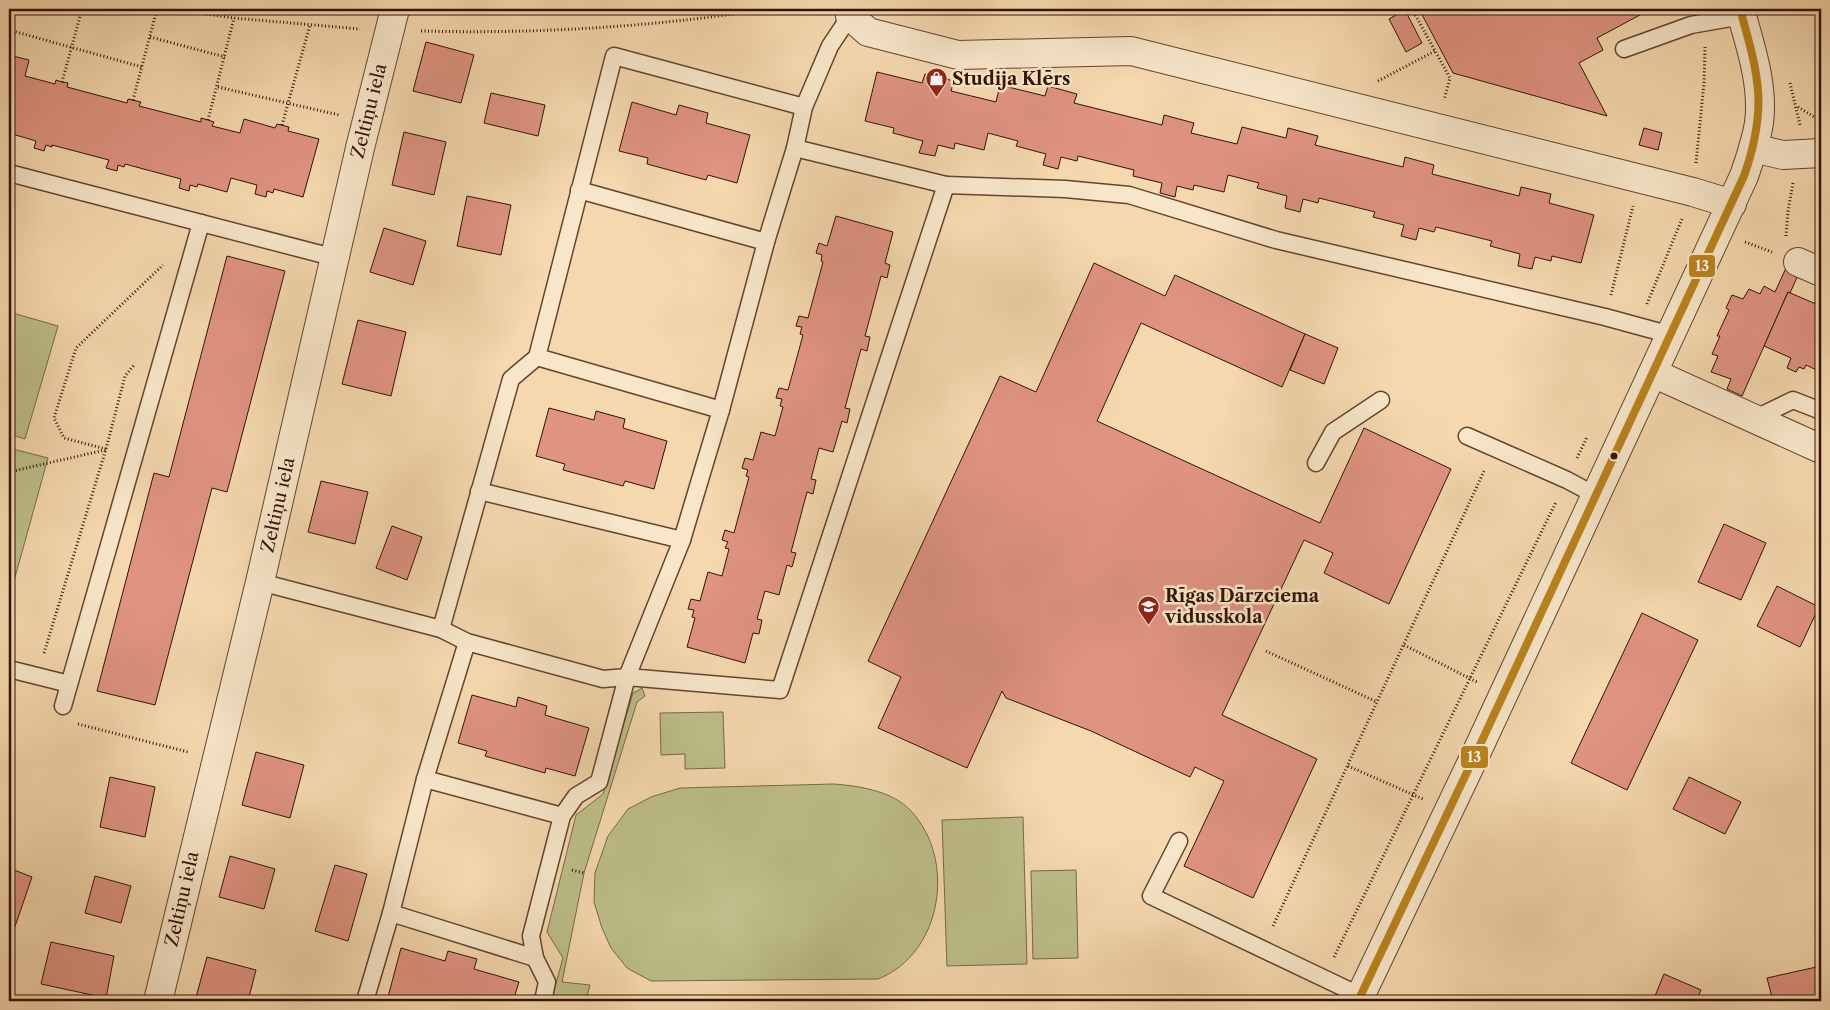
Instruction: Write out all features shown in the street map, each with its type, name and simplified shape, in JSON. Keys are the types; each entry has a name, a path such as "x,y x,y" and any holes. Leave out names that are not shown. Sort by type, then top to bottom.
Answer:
{"street":[{"path":"1360,999 1732,204 1753,148 1759,122 1759,96 1754,60 1741,12"},
{"path":"850,13 868,32 958,56 1131,50 1693,192 1732,204"},
{"name":"Zeltiņu iela","path":"158,1001 215,758 260,582 366,121 392,20"},
{"path":"1753,148 1783,155 1810,154"},
{"path":"1653,373 1821,449"}],"lane":[{"path":"1624,49 1741,12"},
{"path":"543,1001 547,982 535,958 531,936 562,816 576,796 599,782 627,677 682,540 722,410 766,242 795,148 804,108 830,46 850,13"},
{"path":"441,629 511,379 537,357 614,56 804,108"},
{"path":"795,148 946,185 1065,188 1129,195 1276,240 1605,317 1671,335"},
{"path":"9,173 336,258"},
{"path":"260,582 441,629 467,642 603,679 627,677 780,690 946,185"},
{"path":"579,190 766,242"},
{"path":"63,706 202,224"},
{"path":"537,357 722,410"},
{"path":"1316,463 1333,432 1381,400"},
{"path":"1754,419 1794,400 1821,411"},
{"path":"1466,436 1566,480 1595,495"},
{"path":"479,491 682,540"},
{"path":"365,1001 391,913 425,780 467,642"},
{"path":"9,669 69,684"},
{"path":"425,780 562,816"},
{"path":"1179,841 1151,896 1323,979 1360,999"},
{"path":"391,913 535,958"}],"path":[{"path":"62,82 82,9"},
{"path":"133,100 158,9"},
{"path":"172,9 234,18 310,25 392,20 450,32 610,27 723,16 767,9"},
{"path":"1412,9 1450,78 1436,127"},
{"path":"208,120 218,87 234,18"},
{"path":"1638,325 1693,192 1704,83 1705,22"},
{"path":"282,125 290,103 310,25"},
{"path":"9,30 142,67"},
{"path":"150,37 225,57"},
{"path":"1338,103 1435,51"},
{"path":"218,87 366,121"},
{"path":"1800,125 1810,154 1788,211 1802,257"},
{"path":"1605,317 1640,179"},
{"path":"134,456 64,438 54,418 76,348 166,262 188,270"},
{"path":"37,676 106,450 125,376 149,346 165,348"},
{"path":"1323,979 1591,429"},
{"path":"1262,950 1495,448"},
{"path":"9,472 106,450"},
{"path":"1404,645 1504,694"},
{"path":"1266,651 1377,702"},
{"path":"63,706 74,723 215,758"},
{"path":"1348,766 1449,811"}],"green space":[{"path":"9,312 58,326 25,439 9,434"},
{"path":"9,448 48,458 9,599"},
{"path":"642,688 645,696 637,702 584,873 562,982 590,985 586,1001 551,1001 563,958 547,932 576,815 603,794 633,693"},
{"path":"723,712 725,768 685,769 685,754 661,755 660,713"},
{"path":"834,784 875,791 904,804 925,831 934,854 938,879 936,904 929,928 917,949 900,967 878,979 651,981 627,968 611,948 602,928 594,902 595,873 608,836 628,809 651,797 680,788"},
{"path":"1023,817 1027,964 947,966 942,820"},
{"path":"1076,870 1078,958 1033,959 1031,871"}],"building":[{"path":"1419,9 1651,9 1597,38 1603,50 1579,63 1607,116 1453,73"},
{"path":"1405,10 1422,43 1406,52 1389,19"},
{"path":"426,42 474,55 461,103 413,91"},
{"path":"9,55 29,60 25,76 55,84 56,80 68,83 67,87 127,103 128,99 141,102 139,106 201,122 201,118 214,122 212,126 240,133 244,119 275,128 277,124 289,127 288,131 319,139 303,197 274,189 273,193 267,191 266,197 255,194 257,185 231,178 227,192 198,184 197,187 190,185 189,191 179,188 181,179 125,164 124,167 118,165 117,171 106,168 109,160 52,145 52,147 46,145 44,151 34,148 36,141 9,133 11,117 9,116"},
{"path":"877,72 922,83 925,74 954,81 951,91 996,102 1000,85 1045,96 1048,86 1077,94 1074,103 1162,125 1164,115 1194,123 1191,133 1237,144 1242,127 1286,138 1288,128 1318,136 1315,145 1403,167 1405,157 1434,165 1432,174 1519,196 1521,187 1551,194 1549,203 1594,215 1581,263 1552,256 1551,261 1535,257 1532,269 1518,266 1520,254 1490,246 1492,241 1436,227 1434,232 1419,228 1416,240 1401,236 1404,225 1373,217 1375,212 1319,198 1318,203 1303,199 1300,212 1285,208 1287,196 1257,188 1259,183 1228,175 1224,192 1194,185 1193,190 1177,186 1175,197 1160,193 1162,183 1133,176 1134,170 1078,156 1077,161 1061,157 1058,169 1043,165 1046,154 1016,146 1018,141 988,133 984,150 955,143 954,149 938,145 935,156 919,153 923,141 893,133 894,128 865,121"},
{"path":"491,93 545,105 538,136 484,123"},
{"path":"632,102 676,115 679,105 708,113 706,123 750,135 737,183 708,175 706,180 647,164 648,158 619,151"},
{"path":"1644,128 1662,133 1658,150 1639,145"},
{"path":"404,132 446,142 434,195 392,185"},
{"path":"467,196 511,205 501,255 457,246"},
{"path":"836,216 893,232 885,263 890,265 887,278 881,276 865,336 870,337 867,351 861,349 845,408 850,409 847,423 842,421 833,452 819,448 811,479 816,480 813,494 807,492 791,552 796,553 792,567 787,565 779,595 765,591 757,619 762,620 759,634 753,633 745,663 687,647 695,618 692,617 694,610 688,609 691,599 700,601 708,572 722,576 729,549 725,548 728,542 722,540 725,530 734,533 749,477 746,476 748,470 742,468 745,458 753,460 761,432 775,436 783,407 780,406 782,399 776,398 779,388 788,390 803,335 800,334 802,327 796,326 799,316 808,318 823,262 821,261 822,255 816,253 819,243 827,246"},
{"path":"384,228 426,241 413,285 370,272"},
{"path":"227,256 285,271 227,492 212,488 155,705 97,691 154,473 169,477"},
{"path":"1094,263 1165,296 1175,275 1305,334 1282,387 1141,323 1097,421 1320,523 1364,428 1451,469 1389,604 1324,573 1333,553 1304,540 1222,715 1317,759 1253,898 1184,866 1224,781 1195,767 1190,777 1091,731 1006,698 1002,691 967,768 878,728 901,677 868,661 1000,376 1036,392"},
{"path":"1786,268 1799,273 1790,293 1788,292 1742,396 1727,389 1731,379 1711,372 1718,356 1712,354 1720,336 1717,336 1729,310 1726,308 1732,295 1743,299 1749,289 1760,294 1764,286 1775,292"},
{"path":"1788,292 1816,304 1818,299 1821,300 1821,372 1806,365 1804,369 1799,367 1796,372 1787,368 1791,358 1764,346"},
{"path":"358,320 406,332 391,396 342,384"},
{"path":"1305,334 1338,348 1324,384 1290,370"},
{"path":"549,408 594,420 596,411 625,419 623,428 667,441 654,489 625,481 623,486 563,470 565,464 536,456"},
{"path":"321,481 368,492 355,544 308,532"},
{"path":"1724,524 1766,543 1741,600 1698,582"},
{"path":"392,526 422,537 407,580 376,568"},
{"path":"1777,586 1819,607 1800,647 1757,626"},
{"path":"1642,613 1698,640 1627,790 1571,763"},
{"path":"472,695 516,707 518,697 547,706 545,715 589,728 575,776 546,768 545,773 485,756 487,751 458,743"},
{"path":"256,752 304,765 290,818 242,805"},
{"path":"110,777 155,787 145,837 100,827"},
{"path":"1689,777 1741,802 1725,834 1673,809"},
{"path":"230,856 275,869 264,909 219,897"},
{"path":"335,865 367,874 348,941 315,931"},
{"path":"9,868 32,877 9,944"},
{"path":"95,876 131,886 121,923 85,913"},
{"path":"51,942 114,956 106,998 41,984"},
{"path":"401,948 445,961 448,951 477,959 474,969 519,982 513,1001 404,1001 388,997"},
{"path":"207,957 256,970 248,1001 195,1001"},
{"path":"1821,966 1821,1001 1773,1001 1767,978"},
{"path":"1664,974 1701,990 1696,1001 1653,1001"}],"transit line":[{"name":"13","path":"1358,1001 1479,747 1744,176 1756,130 1758,92 1752,54 1740,9"}],"place":[{"name":"Studija Klērs","path":"936,98"},
{"name":"Rīgas Dārzciema vidusskola","path":"1149,625"}]}
